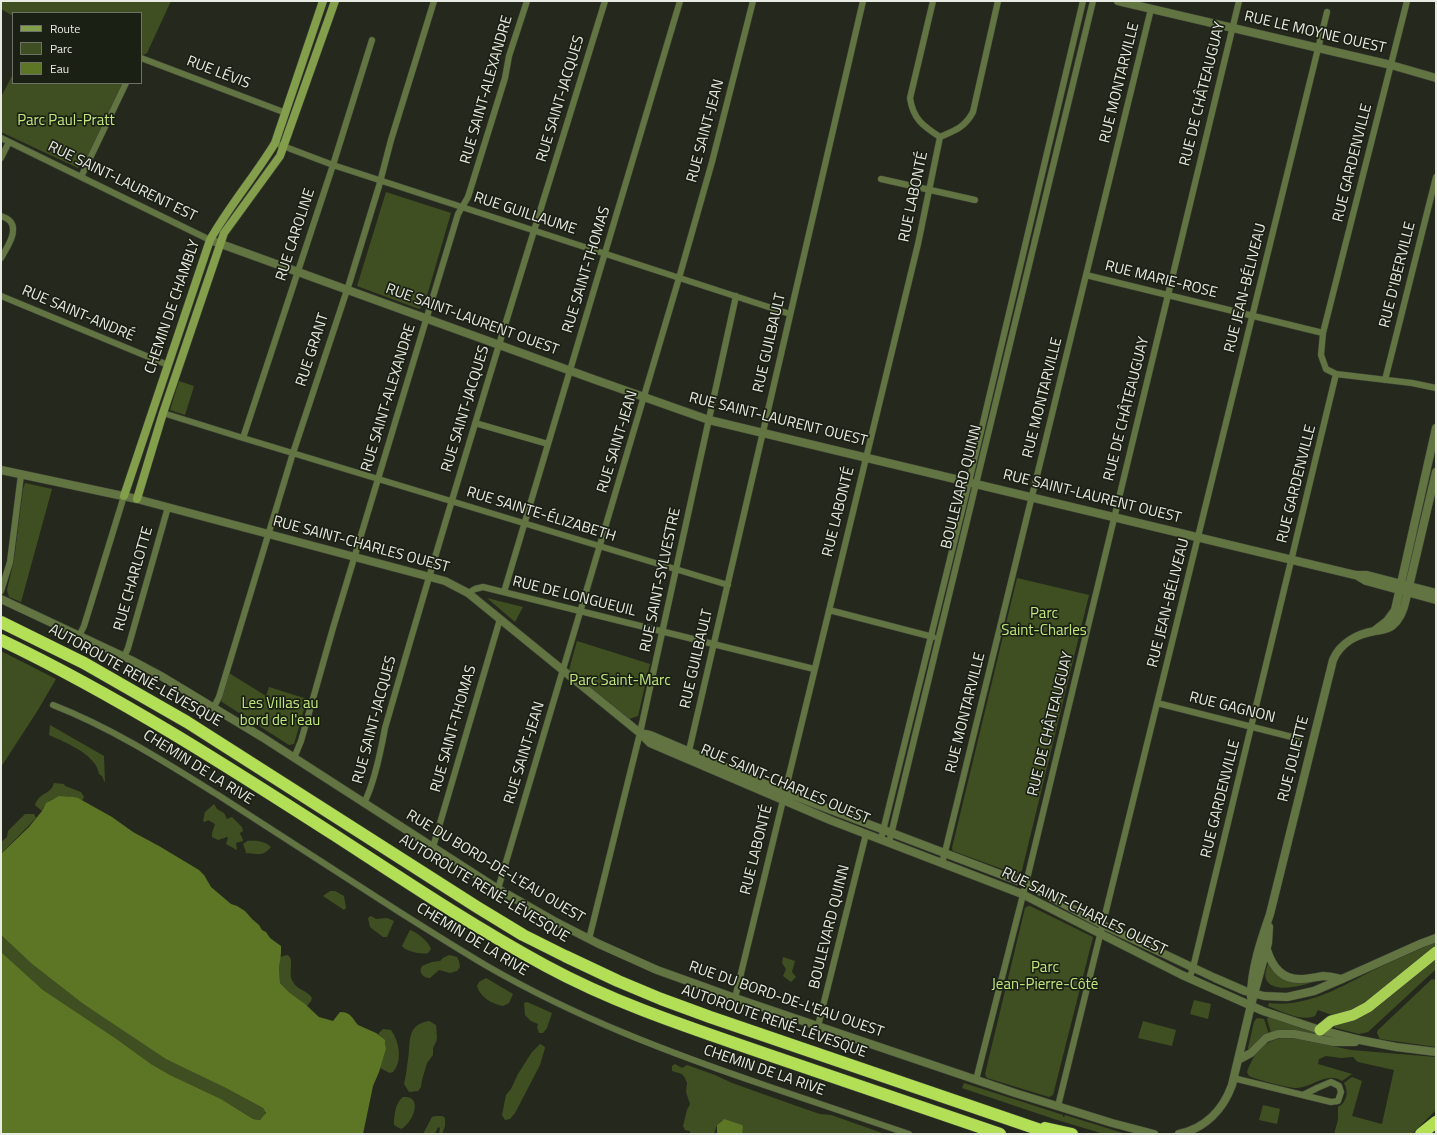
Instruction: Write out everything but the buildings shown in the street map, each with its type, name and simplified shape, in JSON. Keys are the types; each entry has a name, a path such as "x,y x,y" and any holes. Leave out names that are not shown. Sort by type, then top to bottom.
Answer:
{"highway":[{"name":"AUTOROUTE RENÉ-LÉVESQUE","path":"1,622 95,669 182,719 477,907 523,935 564,956 618,982 684,1008 1052,1134"},
{"name":"AUTOROUTE RENÉ-LÉVESQUE","path":"1,640 158,724 483,931 564,975 615,999 672,1022 997,1133"},
{"path":"1320,1030 1331,1021 1353,1015 1368,1007 1436,952"},
{"path":"1009,1120 1072,1134"},
{"path":"1421,1134 1436,1122"},
{"path":"1432,1134 1436,1128"}],"main road":[{"name":"CHEMIN DE CHAMBLY","path":"124,496 210,240 218,225 263,163 275,143 323,1"},
{"name":"CHEMIN DE CHAMBLY","path":"137,499 163,413 220,243 231,222 271,170 284,147 335,1"}],"street":[{"name":"RUE GRANT","path":"214,707 219,697 293,453 347,289 434,1"},
{"name":"RUE SAINT-ALEXANDRE","path":"294,758 301,741 354,556 458,214 468,198 527,1"},
{"name":"RUE SAINT-JACQUES","path":"364,803 369,792 381,750 385,728 498,344 535,230 605,1"},
{"name":"RUE SAINT-THOMAS","path":"504,592 680,1"},
{"name":"RUE SAINT-JEAN","path":"498,889 645,397 712,162 753,1"},
{"name":"RUE GUILBAULT","path":"687,760 863,1"},
{"path":"933,1 910,98 911,108 918,120 925,128 940,137"},
{"name":"RUE LABONTÉ","path":"735,998 918,244 940,137 957,130 968,121 973,112 998,1"},
{"name":"BOULEVARD QUINN","path":"889,843 938,639 1051,134 1083,1"},
{"name":"BOULEVARD QUINN","path":"881,839 930,636 972,482 1093,1"},
{"name":"RUE LE MOYNE OUEST","path":"1118,1 1232,29 1391,65 1436,78"},
{"name":"RUE DE CHÂTEAUGUAY","path":"976,1080 1022,894 1026,884 1239,1"},
{"name":"RUE GARDENVILLE","path":"1189,979 1193,968 1336,374 1326,369 1321,355 1323,333 1407,1"},
{"name":"RUE MONTARVILLE","path":"942,863 1151,9"},
{"name":"RUE JEAN-BÉLIVEAU","path":"1058,1106 1327,12"},
{"name":"RUE CAROLINE","path":"243,438 333,165 372,40"},
{"name":"RUE LÉVIS","path":"142,58 286,113"},
{"path":"81,177 126,84"},
{"path":"1051,134 1060,136"},
{"name":"RUE SAINT-LAURENT EST","path":"1,138 210,240"},
{"path":"1,158 9,142"},
{"name":"RUE GUILLAUME","path":"275,143 333,165 790,314"},
{"name":"RUE D'IBERVILLE","path":"1385,380 1436,177"},
{"path":"881,179 975,200"},
{"path":"1,216 9,221 13,227 12,234 1,258"},
{"name":"RUE SAINT-LAURENT OUEST","path":"210,240 709,420 866,456 1198,538 1355,574 1367,574 1436,600"},
{"name":"RUE MARIE-ROSE","path":"1086,275 1323,333"},
{"name":"RUE SAINT-ANDRÉ","path":"1,296 168,365"},
{"name":"RUE SAINT-SYLVESTRE","path":"590,939 640,733 736,296"},
{"path":"1336,374 1412,383 1436,388"},
{"name":"RUE SAINTE-ÉLIZABETH","path":"163,413 728,584"},
{"path":"475,424 548,444"},
{"name":"RUE JOLIETTE","path":"1253,993 1251,983 1261,941 1270,914 1333,660 1340,648 1347,642 1374,631 1388,629 1397,621 1403,610 1405,588 1436,428"},
{"name":"RUE SAINT-CHARLES OUEST","path":"1,470 137,499 429,576 452,584 468,594 500,619 640,733 650,743 687,760 783,796 892,833 1026,884 1103,925 1193,968 1253,993 1275,997 1291,996 1314,991 1436,938"},
{"name":"RUE JOLIETTE","path":"1405,588 1436,472"},
{"path":"1,590 10,562 21,474"},
{"name":"CHEMIN DE CHAMBLY","path":"79,636 84,626 124,496"},
{"name":"RUE CHARLOTTE","path":"124,656 128,648 168,507"},
{"name":"RUE DE LONGUEUIL","path":"468,594 483,587 814,669"},
{"name":"RUE SAINT-LAURENT OUEST","path":"1405,588 1436,593"},
{"name":"RUE DU BORD-DE-L'EAU OUEST","path":"1,599 124,656 161,676 214,707 498,889 554,921 590,939 657,970 735,998 976,1080 1119,1125 1154,1134"},
{"path":"829,610 938,639"},
{"name":"RUE SAINT-THOMAS","path":"433,847 500,619"},
{"name":"RUE GAGNON","path":"1157,703 1300,739"},
{"name":"CHEMIN DE LA RIVE","path":"53,705 123,738 165,762 260,821 448,942 511,980 549,1000 593,1021 661,1048 908,1134"},
{"name":"RUE SAINT-CHARLES OUEST","path":"640,733 650,735 689,750 783,796 866,834 1022,894 1189,979 1268,1013 1320,1030 1369,1042 1436,1052"},
{"name":"BOULEVARD QUINN","path":"818,1026 866,834"},
{"name":"RUE JOLIETTE","path":"1178,1134 1194,1129 1210,1119 1221,1107 1228,1095 1238,1060 1253,993 1267,949 1270,914"},
{"path":"1420,944 1436,934"},
{"path":"1267,949 1275,968 1289,977 1302,979 1325,976 1342,979"},
{"path":"1238,1060 1251,1053 1266,1038 1281,1034 1294,1034 1334,1042 1369,1042"},
{"path":"1233,1078 1303,1095 1333,1102 1339,1099 1342,1092 1339,1086 1331,1082 1303,1095"}],"green space":[{"path":"1,1 171,1 147,53 142,56 142,12 12,12 12,15 1,9"},
{"name":"Parc Paul-Pratt","path":"12,76 12,84 126,84 96,145 78,168 1,132 1,97"},
{"path":"386,192 451,213 424,306 419,309 357,286"},
{"path":"179,381 194,386 185,415 170,410"},
{"path":"25,483 52,489 21,602 9,597 7,590 14,560"},
{"name":"Parc Saint-Charles","path":"1017,578 1089,595 1022,870 1016,874 953,851 952,848"},
{"path":"487,598 523,607 515,622"},
{"name":"Parc Saint-Marc","path":"577,641 650,664 638,716 629,719 569,670"},
{"path":"1,651 56,679 1,767"},
{"name":"Les Villas au bord de l'eau","path":"229,673 266,696 269,687 307,699 294,744 289,745 222,702 221,700"},
{"path":"50,725 104,756 105,782 99,774 93,761 87,755 71,745 49,735"},
{"path":"54,783 64,784 65,786 81,792 84,797 82,801 77,798 65,796 59,797 49,802 42,811 35,805 36,802 53,787"},
{"path":"214,804 217,809 224,813 227,819 232,817 242,827 243,831 240,834 243,841 236,843 237,850 226,844 227,837 218,840 212,837 215,824 208,820 205,822 203,821 205,812"},
{"path":"25,814 34,814 36,818 1,854 1,842 7,837 8,831"},
{"path":"247,841 260,841 271,847 262,854 245,853 243,844"},
{"path":"330,891 335,891 344,896 346,908 344,910 323,896"},
{"name":"Parc Jean-Pierre-Côté","path":"1028,906 1093,937 1053,1095 1049,1097 987,1078 985,1074 1025,908"},
{"path":"371,916 376,919 387,918 394,921 387,937 383,937 370,927 368,918"},
{"path":"410,930 419,935 428,943 431,949 428,953 414,952 402,946"},
{"path":"1,935 32,964 82,1003 159,1054 263,1108 265,1115 260,1120 253,1119 221,1099 170,1075 151,1064 43,990 1,952"},
{"path":"1436,942 1436,945 1431,949 1432,950 1363,1006 1343,1014 1340,1013 1332,1015 1318,1010 1315,1016 1304,1018 1291,1015 1268,1006 1269,1003 1284,1004 1299,1002 1327,993"},
{"path":"287,955 291,960 291,976 293,982 297,987 310,995 312,998 307,1006 280,983 280,957"},
{"path":"449,955 457,957 459,961 460,967 457,971 450,973 439,970 430,978 425,977 422,974 422,966 440,961"},
{"path":"783,957 795,961 792,972 796,977 791,982 783,976 786,969 782,963"},
{"path":"1436,957 1436,969 1368,1032 1359,1034 1332,1027"},
{"path":"1268,963 1273,971 1281,977 1316,981 1289,988 1275,987 1270,984 1265,977"},
{"path":"486,978 513,994 509,1003 503,1006 491,1002 484,997 477,986 479,982"},
{"path":"1432,979 1436,980 1436,1047 1380,1039 1377,1033 1378,1030"},
{"path":"1194,1000 1211,1004 1208,1019 1190,1014"},
{"path":"527,1002 552,1013 547,1028 543,1033 539,1033 537,1027 538,1024 531,1021 525,1015 524,1003"},
{"path":"1269,1017 1306,1030 1334,1037 1334,1039 1271,1033 1267,1019"},
{"path":"1257,1018 1264,1019 1269,1034 1256,1042 1249,1050 1248,1048 1254,1022"},
{"path":"429,1021 436,1025 437,1038 433,1048 433,1055 427,1063 421,1087 418,1091 409,1092 404,1084 410,1037 416,1026"},
{"path":"1143,1021 1176,1030 1172,1046 1138,1038"},
{"path":"383,1029 391,1030 398,1045 399,1051 396,1067 393,1072 390,1073 380,1068 386,1049 386,1043 378,1034"},
{"path":"1289,1037 1351,1050 1436,1057 1436,1110 1412,1134 1334,1134 1338,1120 1338,1107 1345,1100 1347,1093 1344,1083 1352,1077 1362,1081 1352,1116 1382,1124 1394,1070 1358,1062 1353,1057 1341,1058 1326,1056 1319,1059 1318,1064 1352,1074 1342,1081 1336,1078 1331,1078 1297,1088 1273,1084 1249,1076 1247,1072 1248,1069 1255,1056 1263,1046 1274,1040"},
{"path":"540,1044 545,1048 540,1065 515,1113 510,1119 505,1120 502,1115 506,1095 532,1052"},
{"path":"675,1064 682,1068 687,1065 805,1109 820,1114 831,1115 885,1134 742,1134 742,1132 731,1122 722,1120 717,1125 714,1134 690,1134 690,1131 685,1130 683,1126 690,1104 686,1092 687,1083 682,1074 672,1071 672,1066"},
{"path":"964,1083 1063,1115 1063,1117 1065,1115 1126,1134 1104,1134 1054,1119 962,1088"},
{"path":"403,1097 413,1100 415,1105 412,1116 401,1129 394,1125 394,1118 398,1103"},
{"path":"1263,1105 1280,1109 1277,1124 1259,1120"},
{"path":"442,1116 445,1118 445,1126 442,1134 439,1134 440,1128 438,1127 435,1134 423,1134 432,1117"}],"water":[{"path":"59,796 78,798 199,870 204,875 211,887 231,904 245,911 270,938 281,946 279,968 280,983 290,993 319,1017 333,1021 340,1012 347,1013 358,1025 376,1033 385,1040 386,1049 373,1086 363,1134 1,1134 1,952 43,990 151,1064 170,1075 221,1099 253,1119 260,1120 266,1113 263,1108 166,1059 82,1003 32,964 1,935 1,854 29,827 42,811 46,803"},
{"path":"724,1119 742,1125 742,1134 717,1134 717,1125"}]}
